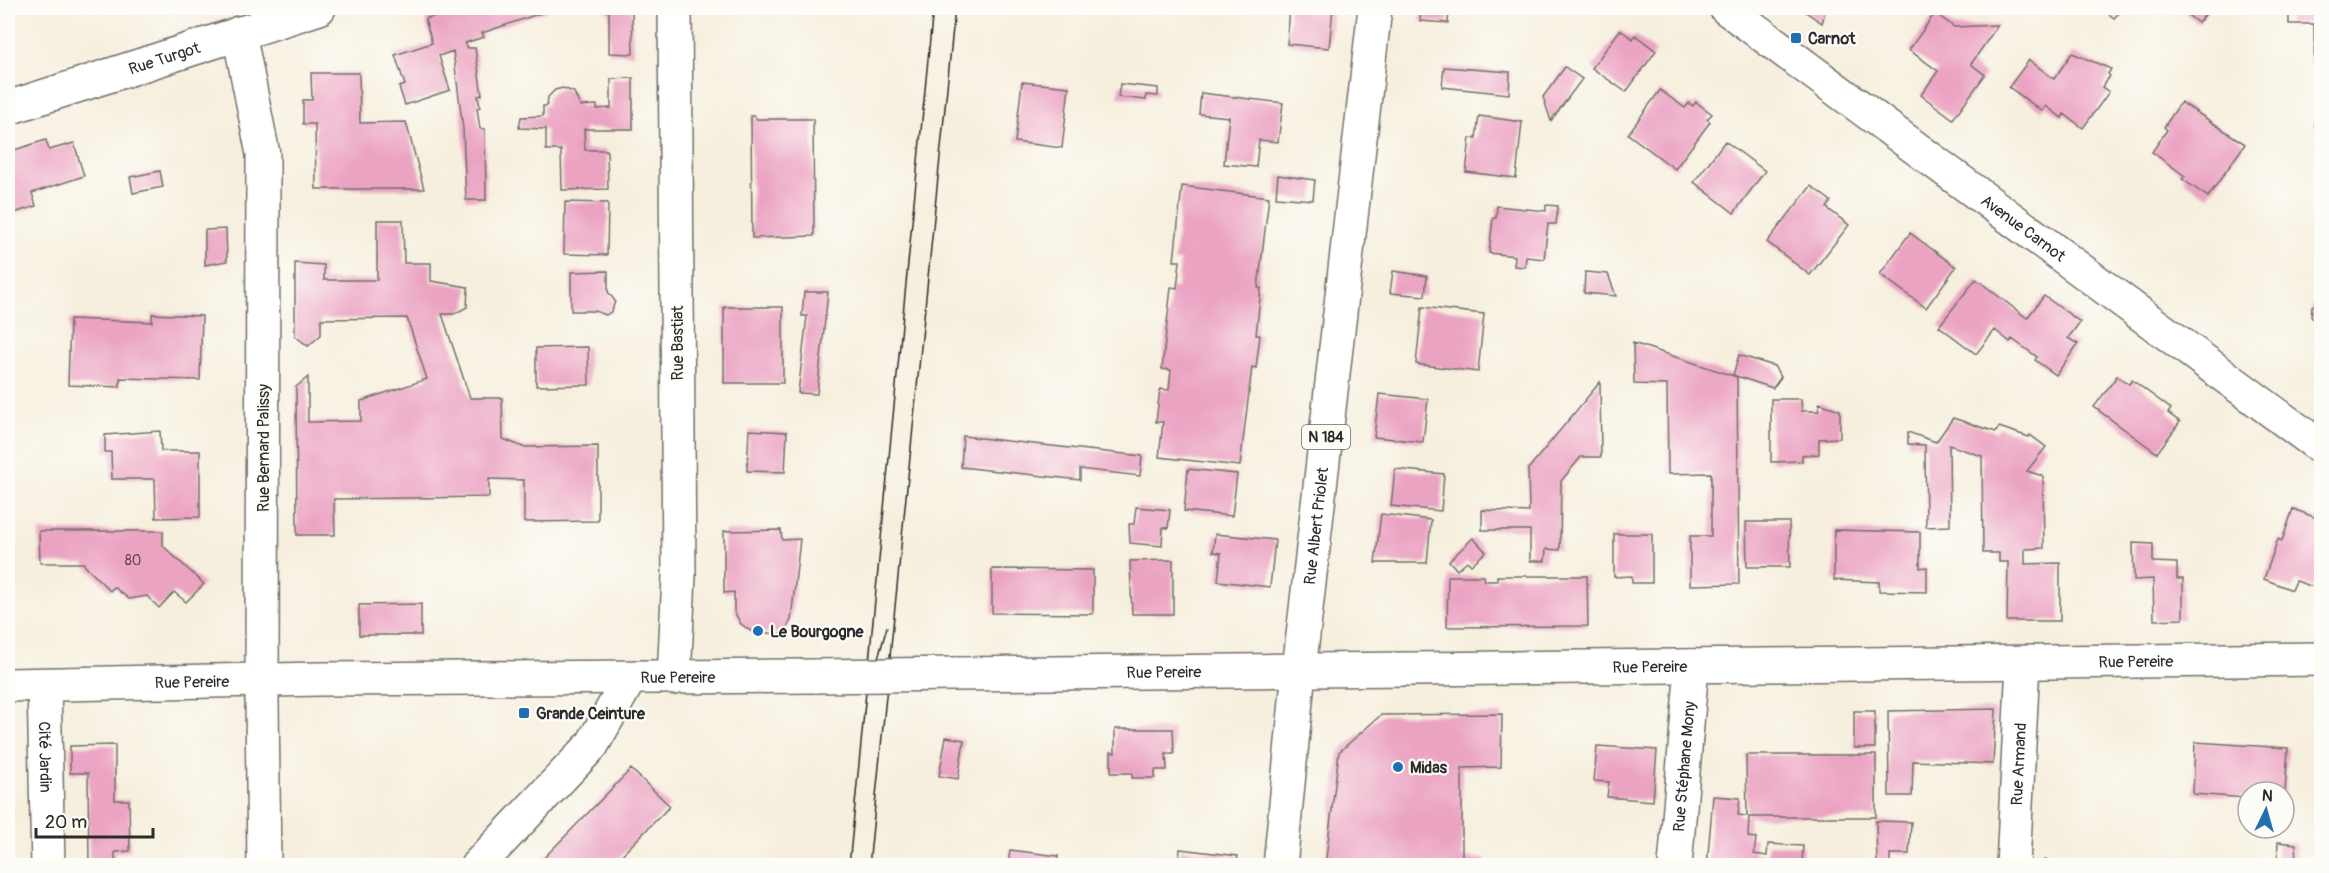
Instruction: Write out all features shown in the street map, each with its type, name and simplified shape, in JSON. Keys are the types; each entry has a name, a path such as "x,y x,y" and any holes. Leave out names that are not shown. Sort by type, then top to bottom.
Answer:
{"street":[{"name":"Rue Turgot","path":"8,108 319,8"},
{"name":"Rue Bastiat","path":"674,678 679,576 675,8"},
{"name":"Rue Albert Priolet","path":"1280,866 1299,670 1375,8"},
{"name":"Avenue Carnot","path":"1726,8 2322,448"},
{"name":"Rue Bernard Palissy","path":"239,33 263,154 264,866"},
{"name":"Rue Pereire","path":"8,685 262,680 674,678 2322,659"},
{"name":"Rue Armand","path":"2013,866 2023,663"},
{"name":"Rue Stéphane Mony","path":"1676,866 1692,666"},
{"path":"477,866 592,745 630,678"},
{"name":"Cité Jardin","path":"44,685 48,866"}],"building":[{"path":"458,8 556,8 482,33 484,37 465,43 468,48 475,48 482,95 478,96 480,107 477,108 480,129 485,129 486,200 466,200 463,129 453,51 439,56 450,90 405,105 399,87 405,85 395,55 432,43 425,19"},
{"path":"599,8 632,8 633,54 609,53 609,12"},
{"path":"1290,8 1333,8 1329,48 1287,44"},
{"path":"1421,8 1449,8 1448,23 1420,21"},
{"path":"1800,8 1826,8 1822,23"},
{"path":"2101,8 2124,8 2114,18"},
{"path":"2179,8 2211,8 2198,23"},
{"path":"2289,8 2322,8 2322,126 2315,126 2314,24 2289,24"},
{"path":"1935,13 1954,27 1998,25 1971,64 1985,75 1953,119 1921,95 1938,71 1909,50"},
{"path":"1620,30 1633,39 1635,35 1656,51 1626,92 1592,68"},
{"path":"2072,53 2111,69 2108,74 2110,76 2102,87 2109,92 2083,128 2064,114 2062,118 2046,106 2042,111 2009,87 2029,60 2054,79"},
{"path":"1444,67 1510,72 1509,94 1442,87"},
{"path":"1565,67 1582,79 1551,121 1543,97"},
{"path":"311,73 359,73 360,123 406,122 424,189 316,189 315,124 303,124 303,100 312,100"},
{"path":"633,78 633,129 584,129 585,150 607,150 608,189 562,190 561,150 546,150 546,129 519,128 521,117 543,116 543,106 547,106 548,97 555,90 563,88 574,92 580,106 597,105 597,109 611,108 611,79"},
{"path":"1022,82 1069,87 1062,148 1015,142"},
{"path":"1120,84 1158,88 1158,96 1146,95 1146,100 1118,97"},
{"path":"1660,90 1685,108 1689,103 1693,106 1696,102 1712,114 1707,119 1710,122 1675,169 1628,134"},
{"path":"1201,93 1283,103 1278,142 1259,140 1256,167 1224,164 1229,117 1199,114"},
{"path":"2181,102 2245,144 2208,197 2182,179 2185,176 2152,152 2167,130 2164,127"},
{"path":"751,116 755,116 756,119 813,119 814,236 752,238"},
{"path":"1479,116 1522,122 1516,178 1466,172 1470,138 1476,138"},
{"path":"46,140 49,150 74,143 84,176 32,193 36,206 8,215 8,152"},
{"path":"1725,141 1765,171 1734,213 1694,182"},
{"path":"160,171 163,187 133,193 130,177"},
{"path":"1278,175 1315,180 1313,200 1276,197"},
{"path":"1182,186 1269,197 1258,288 1261,288 1256,335 1260,335 1256,368 1252,367 1240,466 1159,457 1163,422 1156,422 1160,389 1169,390 1171,370 1162,369 1171,287 1177,288 1180,261 1174,261"},
{"path":"1811,186 1831,201 1827,208 1849,225 1810,275 1767,242"},
{"path":"565,202 608,203 607,255 564,254"},
{"path":"1546,205 1558,206 1556,224 1548,224 1544,259 1526,257 1525,267 1514,266 1515,256 1489,253 1493,218 1496,218 1497,206 1546,211"},
{"path":"377,220 403,220 404,263 431,263 431,281 468,287 467,307 454,314 442,314 470,398 502,398 503,439 523,447 598,446 598,521 524,522 524,480 489,479 489,497 334,499 335,535 297,535 296,387 308,377 308,422 361,421 361,401 427,379 407,318 321,319 321,335 308,346 295,336 295,263 324,265 324,280 377,280"},
{"path":"226,229 227,261 205,265 205,230"},
{"path":"1910,233 1956,267 1926,308 1880,274"},
{"path":"608,271 608,292 615,301 612,311 606,315 595,311 571,311 571,272"},
{"path":"1393,271 1427,276 1425,296 1390,293"},
{"path":"1585,272 1608,274 1616,296 1584,293"},
{"path":"1976,279 2027,318 2044,296 2080,322 2068,338 2078,344 2056,375 2035,360 2037,357 2012,339 2010,342 1995,330 1976,354 1939,326"},
{"path":"804,292 828,292 817,394 798,393 807,316 802,316"},
{"path":"2322,302 2322,321 2315,320 2311,317 2312,306"},
{"path":"724,307 783,307 783,383 724,383"},
{"path":"1422,307 1484,314 1478,372 1416,364"},
{"path":"152,314 202,316 200,380 120,378 120,387 68,385 70,319 152,322"},
{"path":"1633,343 1737,377 1739,584 1690,585 1690,536 1711,536 1711,473 1668,474 1667,385 1634,384"},
{"path":"588,347 589,385 536,386 536,348"},
{"path":"1739,355 1774,366 1781,377 1773,388 1733,375"},
{"path":"2117,376 2129,384 2132,380 2171,409 2168,413 2180,422 2157,453 2094,407"},
{"path":"1600,382 1601,457 1581,457 1561,481 1560,550 1546,549 1545,561 1530,561 1530,530 1482,530 1482,510 1529,512 1528,469"},
{"path":"1379,394 1428,399 1423,442 1374,437"},
{"path":"1771,399 1801,399 1802,411 1819,411 1819,403 1840,410 1840,438 1819,439 1819,454 1802,455 1802,461 1771,462"},
{"path":"1953,418 1996,432 1999,427 2029,437 2030,435 2046,447 2027,471 2043,476 2044,548 2025,549 2025,564 2060,563 2060,621 2007,621 2008,562 1999,562 1999,553 1983,553 1982,456 1949,445 1950,526 1926,527 1925,445 1908,444 1908,432 1936,442"},
{"path":"749,430 787,432 785,472 747,471"},
{"path":"160,431 161,451 200,451 200,517 156,518 155,479 112,479 111,452 105,452 105,435"},
{"path":"963,436 1142,456 1140,476 1080,469 1080,480 961,467"},
{"path":"1188,469 1237,474 1232,516 1184,511"},
{"path":"1395,469 1444,474 1441,511 1391,506"},
{"path":"1136,507 1170,510 1168,528 1163,527 1162,546 1130,543 1129,524 1134,524"},
{"path":"2293,509 2322,520 2322,590 2296,581 2292,590 2264,579 2278,539 2282,541"},
{"path":"8,514 10,514 11,562 8,562"},
{"path":"1381,514 1431,520 1427,563 1375,563"},
{"path":"1746,522 1789,522 1790,567 1747,567"},
{"path":"781,530 782,540 800,539 791,620 783,634 752,632 741,624 734,611 734,592 724,593 724,531"},
{"path":"1834,530 1920,532 1920,568 1927,567 1927,592 1879,591 1879,582 1834,580"},
{"path":"39,531 163,531 163,546 204,584 186,602 174,592 159,608 147,596 129,599 114,587 110,591 84,563 40,563"},
{"path":"1215,534 1275,540 1270,587 1218,581 1221,553 1213,552"},
{"path":"1614,534 1652,534 1652,583 1632,583 1632,576 1614,577"},
{"path":"1473,538 1486,552 1471,565 1467,561 1457,570 1449,561"},
{"path":"2133,543 2153,544 2153,562 2177,563 2177,579 2183,579 2183,619 2154,620 2153,579 2134,580"},
{"path":"1173,560 1173,614 1132,614 1130,561"},
{"path":"992,569 1093,570 1093,614 992,613"},
{"path":"1448,576 1484,576 1485,581 1497,581 1497,576 1587,576 1588,626 1447,627"},
{"path":"421,604 421,635 359,635 359,605"},
{"path":"1996,709 1993,764 1913,761 1912,796 1889,796 1888,711"},
{"path":"1854,711 1875,711 1875,748 1854,748"},
{"path":"1502,714 1501,767 1462,768 1462,857 1485,859 1484,866 1325,866 1339,752 1381,715"},
{"path":"1115,729 1173,729 1174,754 1166,754 1167,770 1155,770 1155,778 1132,778 1132,773 1111,773 1111,752 1115,753"},
{"path":"946,737 964,740 958,779 939,776"},
{"path":"2195,742 2288,748 2286,780 2236,780 2236,797 2193,794"},
{"path":"115,745 115,800 129,800 130,851 115,852 115,866 89,866 88,773 70,773 70,746"},
{"path":"1597,746 1657,750 1653,801 1607,797 1609,782 1594,781"},
{"path":"1746,755 1876,755 1876,817 1749,817 1748,837 1756,838 1754,854 1767,856 1768,844 1803,846 1802,864 1758,861 1758,866 1707,866 1713,796 1740,798 1738,815 1747,816"},
{"path":"631,769 670,806 611,866 536,866"},
{"path":"1876,821 1911,822 1909,854 1890,854 1890,866 1877,866"},
{"path":"2278,842 2296,844 2295,866 2277,866"},
{"path":"1180,849 1238,856 1236,866 1178,866"},
{"path":"1010,850 1058,856 1057,866 1008,866"},
{"path":"2045,860 2066,863 2066,866 2045,866"},
{"path":"1924,862 1959,864 1959,866 1924,866"}],"tram line":[{"path":"849,866 933,8"},
{"path":"869,866 955,8"},
{"path":"873,676 887,627"}],"place":[{"name":"Carnot","path":"1796,38"},
{"name":"Le Bourgogne","path":"758,631"},
{"name":"Grande Ceinture","path":"524,713"},
{"name":"Midas","path":"1398,767"}]}
